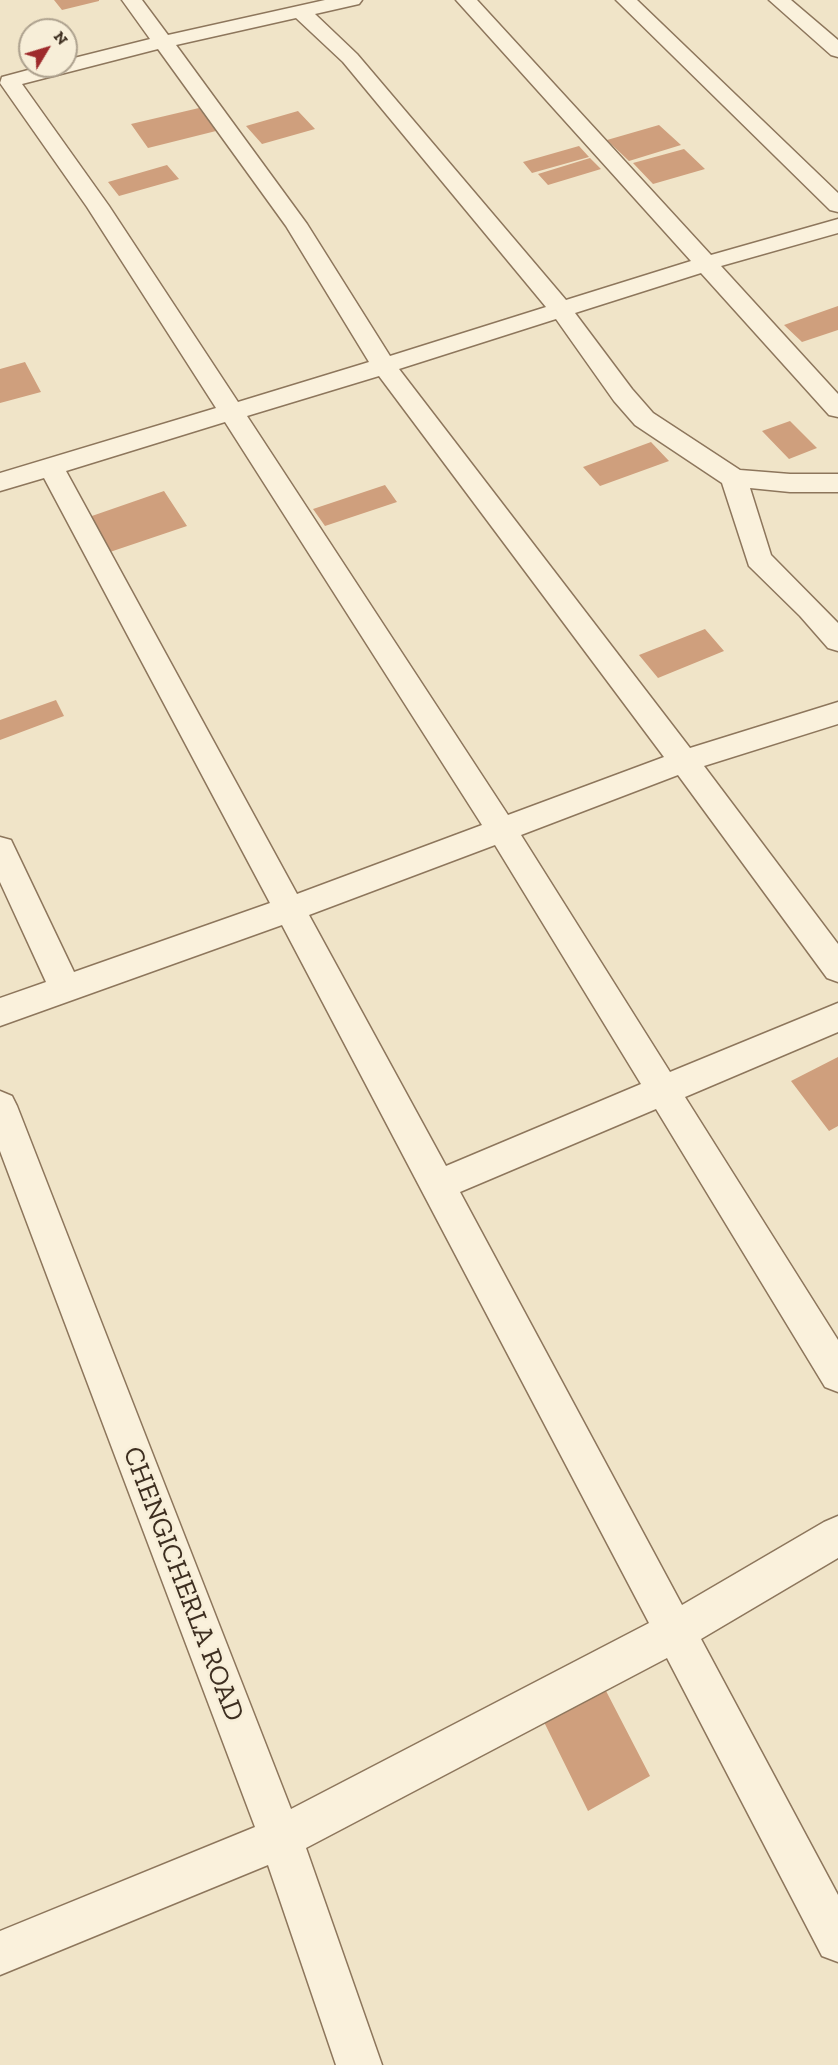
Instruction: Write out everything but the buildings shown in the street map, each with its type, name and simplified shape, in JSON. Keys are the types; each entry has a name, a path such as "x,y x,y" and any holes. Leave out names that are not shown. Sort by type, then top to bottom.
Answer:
{"street":[{"path":"132,0 296,224 384,366 684,761 838,969"},
{"path":"352,0 163,42 3,74 98,206 501,829 838,1374"},
{"path":"466,0 708,263 838,409"},
{"path":"626,0 838,205"},
{"path":"779,0 838,51"},
{"path":"301,12 350,58 561,310 623,395 645,419 673,440 734,478 790,483 838,483"},
{"path":"0,482 384,366 708,263 838,226"},
{"path":"51,466 291,909 838,1940"},
{"path":"734,478 759,559 810,609 838,641"},
{"path":"0,1012 291,909 684,761 838,713"},
{"path":"0,849 65,988"},
{"path":"438,1185 838,1017"},
{"name":"CHENGICHERLA ROAD","path":"0,1106 280,1838 359,2065"},
{"path":"0,1953 280,1838 676,1631 838,1536"}]}
